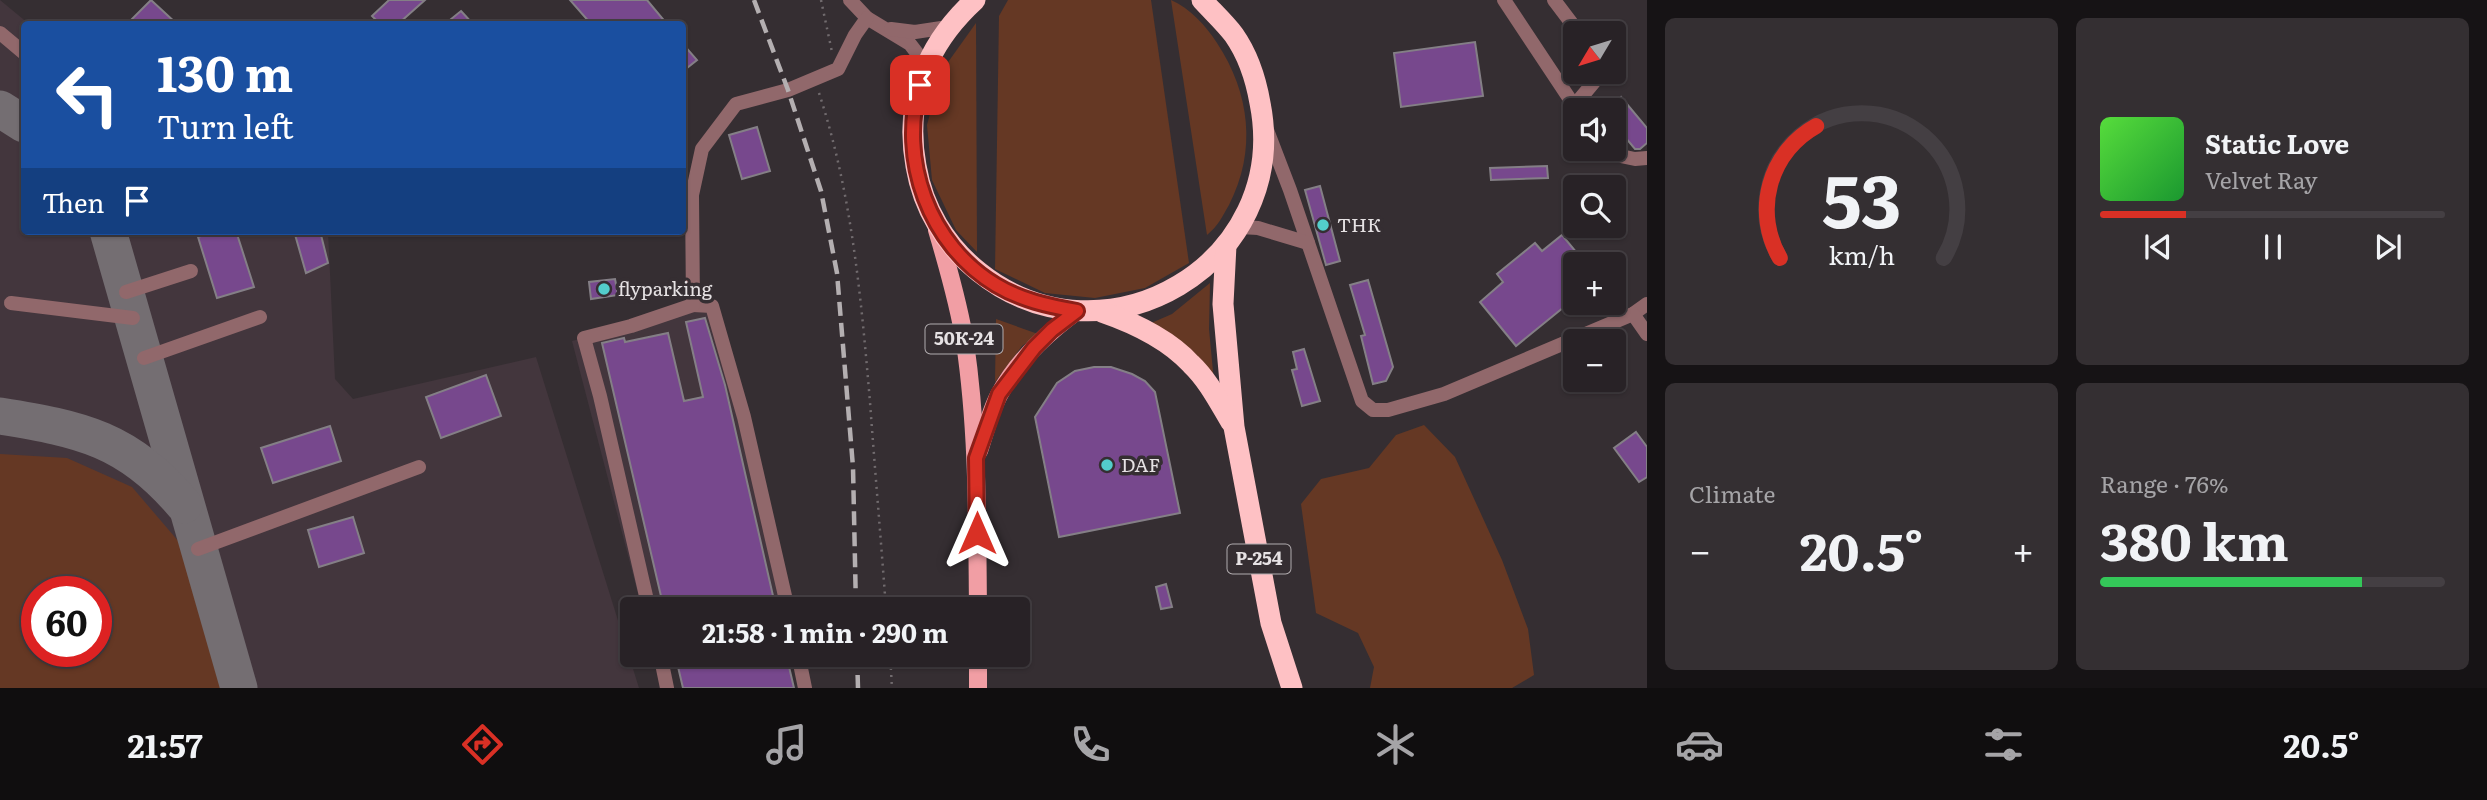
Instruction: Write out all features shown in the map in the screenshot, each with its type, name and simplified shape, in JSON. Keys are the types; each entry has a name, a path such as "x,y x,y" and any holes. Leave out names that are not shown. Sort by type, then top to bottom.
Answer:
{"highway":[{"path":"954,15 975,0"},
{"path":"935,223 961,258 995,285 1034,303 1077,311 1100,311 1136,305 1170,292 1201,272 1240,227 1258,183 1263,160 1265,124 1255,78 1245,57 1234,36 1202,0"},
{"name":"50К-24","path":"935,223 919,185 912,145 914,104 926,65 954,15"},
{"path":"1226,245 1223,304 1234,427"},
{"path":"1100,311 1126,321 1164,342 1191,363 1234,427"},
{"name":"Р-254","path":"1234,427 1271,623 1292,688"}],"main road":[{"name":"50К-24","path":"935,223 958,307 965,345 976,458 978,597"},
{"name":"50К-24","path":"976,458 999,394 1034,348 1077,311"},
{"path":"978,667 978,688"}],"street":[{"path":"850,0 867,18 910,44 926,65"},
{"path":"1504,0 1569,98"},
{"path":"1554,0 1570,21"},
{"path":"888,29 915,32 954,15"},
{"path":"693,305 692,195 702,149 736,104 788,90 838,69 867,18"},
{"path":"0,33 21,50"},
{"path":"1265,124 1362,401 1373,410 1388,410 1444,394 1633,314 1647,304"},
{"path":"1626,157 1647,158"},
{"path":"1240,227 1258,228 1308,243"},
{"path":"126,292 191,271"},
{"path":"11,303 133,318"},
{"path":"646,597 584,338 631,326 693,305 712,306 744,417 785,597"},
{"path":"1633,314 1647,334"},
{"path":"144,358 260,317"},
{"path":"198,549 419,467"},
{"path":"663,667 667,688"},
{"path":"801,667 805,688"}],"path":[{"path":"821,0 832,56"},
{"path":"814,79 835,143 846,192 863,315 885,597"},
{"path":"891,667 892,688"}],"shaded area":[{"path":"0,0 25,21 21,21 21,235 328,235 335,379 353,399 536,357 620,627 620,667 632,667 639,688 0,688"},
{"path":"1008,0 1151,0 1189,263 1145,288 1095,298 1045,293 995,269 999,16"},
{"path":"1171,0 1185,8 1208,30 1228,62 1243,102 1246,122 1244,164 1229,205 1207,235"},
{"path":"976,23 977,252 956,230 932,180 927,125 941,72"},
{"path":"1210,283 1209,329 1214,382 1149,324 1172,314"},
{"path":"717,304 785,597 639,597 572,341"},
{"path":"996,319 1038,334 1022,346 995,382"},
{"path":"1424,425 1455,457 1502,560 1528,629 1534,675 1512,688 1370,688 1374,667 1358,633 1316,613 1301,504 1321,479 1369,468 1396,435"},
{"path":"0,454 67,458 132,487 185,549 225,688 0,688"}],"building":[{"path":"151,0 174,21 130,21"},
{"path":"389,0 425,0 401,21 377,21 372,16"},
{"path":"570,0 647,0 664,21 588,21"},
{"path":"461,11 470,21 449,21"},
{"path":"1475,42 1483,96 1401,107 1394,53"},
{"path":"686,48 697,60 686,69"},
{"path":"1626,103 1647,128 1647,143 1640,149 1635,149 1626,138"},
{"path":"757,127 770,171 742,179 729,135"},
{"path":"1547,166 1548,178 1491,180 1490,168"},
{"name":"ТНК","path":"1320,186 1340,261 1326,265 1305,190"},
{"path":"237,235 254,287 217,298 198,237"},
{"path":"295,235 321,235 328,263 306,273"},
{"path":"1562,235 1576,252 1563,252 1563,308 1516,346 1480,302 1503,282 1497,274 1535,243 1542,251"},
{"path":"615,279 618,295 591,299 589,282"},
{"path":"1368,280 1393,367 1386,381 1373,384 1361,336 1365,335 1350,285"},
{"path":"705,318 725,385 773,597 661,597 602,343 624,338 625,342 668,333 684,401 703,397 686,322"},
{"path":"1304,349 1320,401 1302,406 1292,370 1297,369 1293,352"},
{"name":"DAF","path":"1111,367 1132,374 1145,381 1155,392 1180,513 1059,537 1035,417 1057,383 1075,371"},
{"path":"486,375 501,416 441,438 426,397"},
{"path":"330,426 341,461 273,483 261,448"},
{"path":"1636,432 1647,447 1647,477 1639,482 1614,448"},
{"path":"353,517 364,553 319,567 308,530"},
{"path":"1166,584 1172,607 1161,609 1156,587"},
{"path":"678,667 789,667 794,688 683,688"}],"taxiway":[{"path":"0,109 21,122"},
{"path":"109,235 239,688"},
{"path":"0,416 79,432 123,451 164,483 184,505"}],"railway":[{"path":"754,0 788,90 821,191 837,273 853,467 856,597"},
{"path":"857,667 858,688"}],"place":[{"name":"ТНК","path":"1323,225"},
{"name":"flyparking","path":"604,289"},
{"name":"DAF","path":"1107,465"}],"route":[{"path":"920,85 914,104 912,145 919,185 935,223 961,258 995,285 1034,303 1077,311 1034,348 999,394 976,458 977,533"}]}
